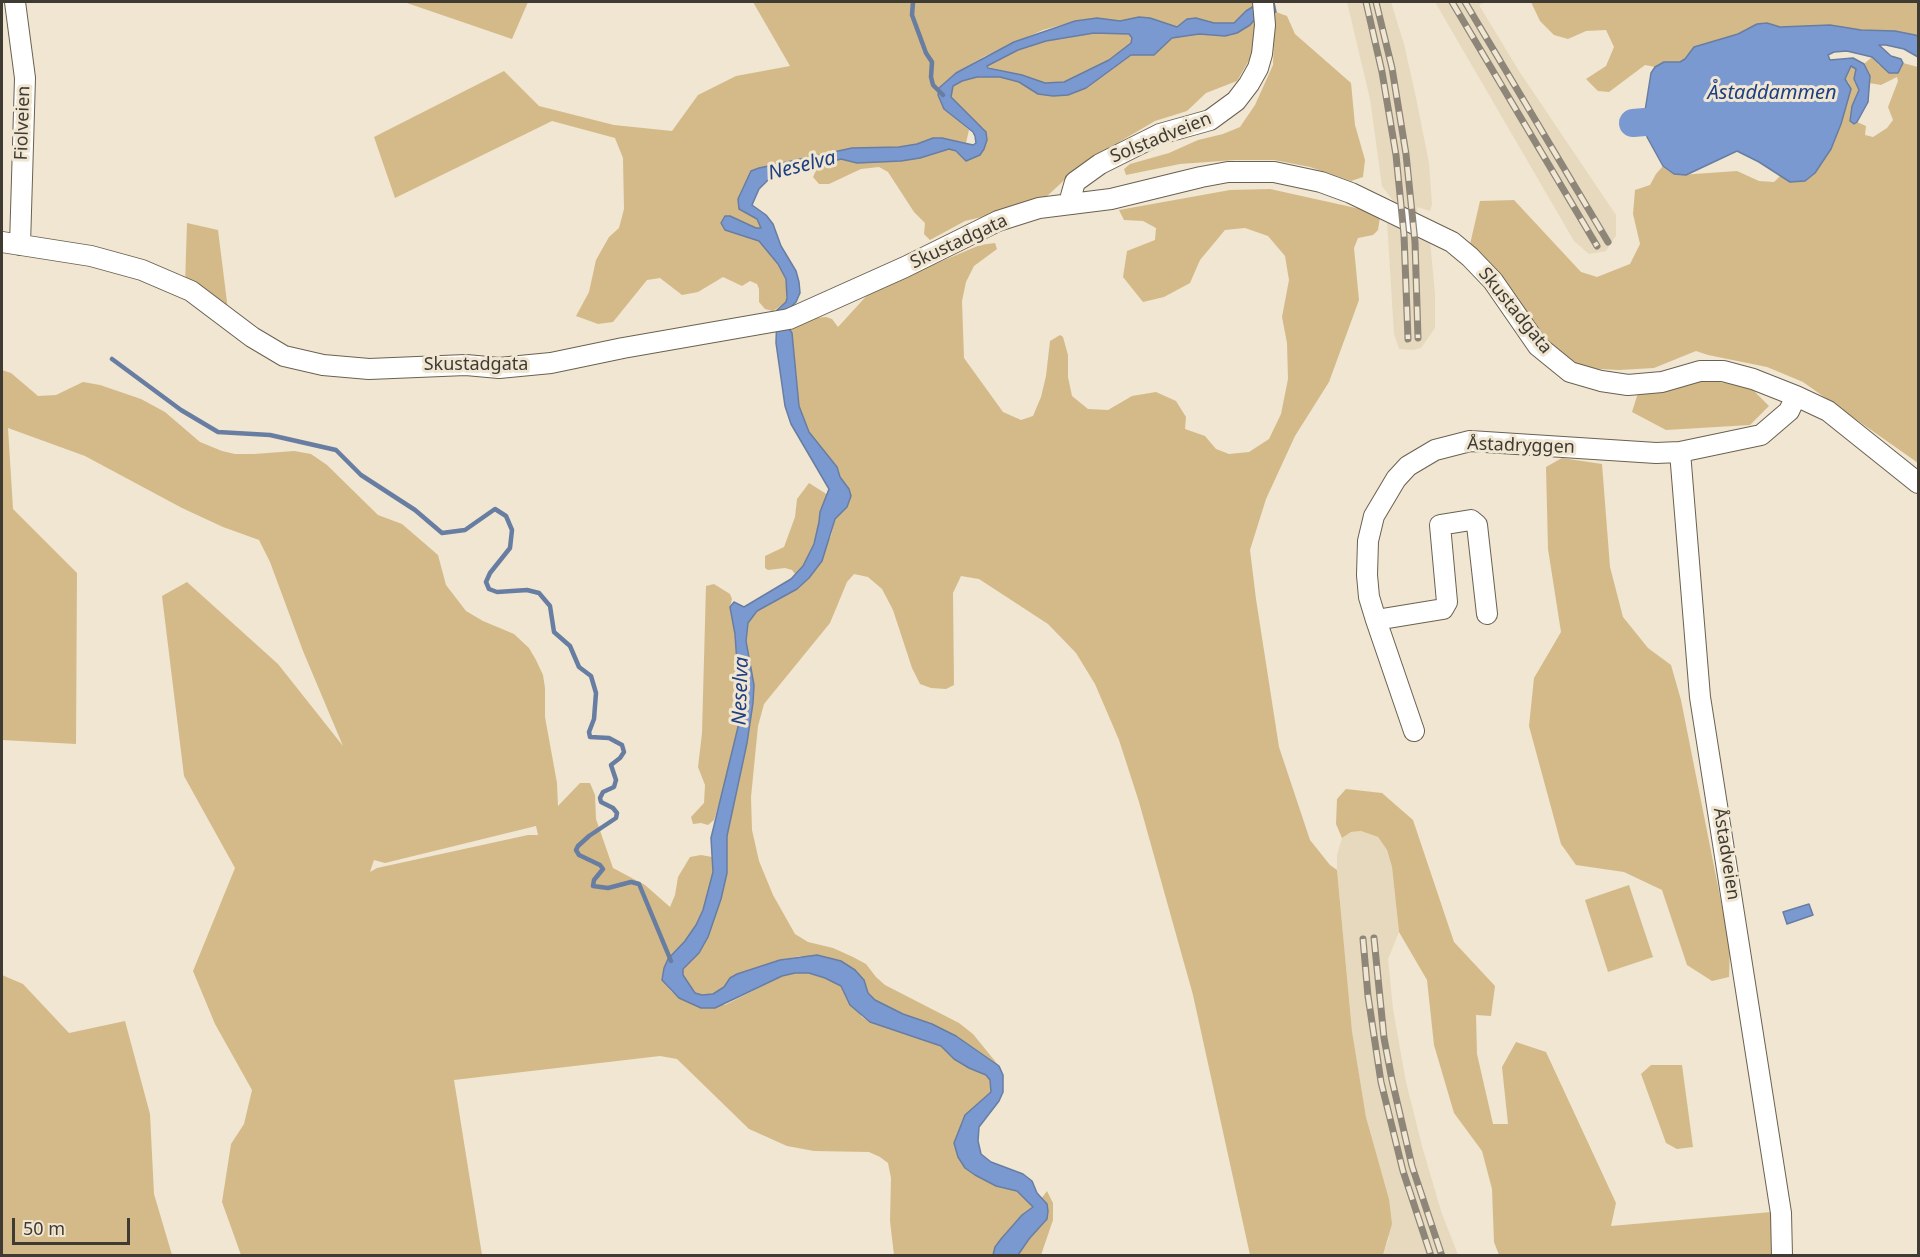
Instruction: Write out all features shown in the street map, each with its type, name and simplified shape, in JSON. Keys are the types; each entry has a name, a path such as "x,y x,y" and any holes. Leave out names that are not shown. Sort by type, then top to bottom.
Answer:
{"street":[{"name":"Fiolveien","path":"10,243 25,78 15,2"},
{"name":"Solstadveien","path":"1072,204 1071,196 1075,182 1100,164 1160,135 1210,120 1236,101 1258,68 1265,23 1263,2"},
{"name":"Skustadgata","path":"10,243 91,256 142,270 191,291 252,337 284,356 323,365 369,369 466,365 499,368 540,365 781,320 905,267 998,220 1038,208 1111,198 1228,172 1274,172 1321,182 1351,193 1452,242 1470,256 1493,281 1538,346 1569,372 1601,381 1628,385 1662,381 1700,371 1723,371 1753,379 1828,411 1918,483"},
{"name":"Åstadryggen","path":"1414,731 1369,597 1367,575 1368,541 1379,505 1396,479 1408,466 1435,450 1470,441 1680,452 1761,435 1789,411 1796,396"},
{"name":"Åstadveien","path":"1680,452 1700,697 1781,1213 1782,1256"},
{"path":"1376,620 1443,609 1447,602 1440,525 1471,520 1477,525 1487,614"}],"shaded area":[{"path":"404,2 528,2 512,39"},
{"path":"753,2 1252,2 1254,6 1234,23 1227,24 1196,18 1187,20 1177,27 1150,18 1139,17 1120,21 1097,18 1075,21 1043,30 985,56 956,73 939,88 938,95 944,109 969,130 966,143 933,138 899,147 865,147 835,151 759,168 743,187 738,199 739,209 757,219 760,224 761,228 756,228 759,240 778,264 786,279 786,302 773,311 765,309 759,302 757,284 750,281 742,286 723,277 698,292 682,295 660,278 647,280 613,322 598,324 576,316 589,292 596,260 609,237 619,228 624,209 623,158 615,138 552,121 395,198 374,137 504,71 539,106 614,125 672,131 698,95 736,76 790,66"},
{"path":"1347,2 1391,2 1404,44 1429,163 1432,205 1430,211 1417,207 1418,233 1430,240 1435,294 1435,328 1421,348 1413,350 1399,349 1394,334 1387,221 1397,206 1382,186 1370,99"},
{"path":"1435,2 1487,2 1479,5 1519,71 1616,215 1616,236 1606,251 1589,254 1574,241"},
{"path":"1531,2 1918,2 1918,36 1895,31 1861,30 1830,25 1748,28 1738,34 1694,47 1680,62 1664,62 1655,67 1645,65 1609,92 1598,91 1586,79 1606,66 1614,47 1606,30 1586,31 1568,39 1554,35 1540,21"},
{"path":"1276,12 1287,16 1295,34 1351,83 1355,125 1365,160 1363,177 1351,181 1310,167 1274,160 1180,164 1126,175 1124,169 1130,164 1169,153 1198,140 1240,127 1255,105 1273,65 1274,38 1270,14"},
{"path":"1257,17 1255,50 1237,81 1206,93 1187,111 1155,121 1109,148 1072,173 1045,198 1023,207 965,221 930,240 924,234 925,223 914,212 888,172 879,167 861,169 829,184 819,184 813,177 818,166 841,159 857,163 901,161 949,149 966,161 980,155 987,140 983,128 951,97 953,86 962,81 977,77 1000,77 1019,82 1038,94 1086,88 1131,55 1154,55 1172,38 1199,34 1225,36"},
{"path":"1094,33 1129,34 1133,38 1131,43 1109,60 1064,82 1045,83 987,65 1018,50 1046,41"},
{"path":"1872,57 1879,65 1901,69 1903,63 1918,67 1918,463 1803,382 1767,367 1696,351 1654,368 1619,370 1583,368 1558,351 1468,253 1480,201 1514,200 1581,272 1597,277 1630,264 1640,244 1633,214 1635,190 1650,185 1663,166 1680,175 1737,171 1759,181 1774,182 1780,176 1790,182 1849,83 1845,79 1851,66 1856,69 1854,79 1859,90 1854,123 1866,126 1865,135 1873,137 1887,128 1893,120 1888,107 1898,81 1897,77 1881,85 1869,83 1870,76 1864,64"},
{"path":"1270,189 1374,212 1380,217 1378,230 1373,235 1358,238 1354,248 1359,300 1329,382 1295,436 1266,499 1250,550 1279,747 1310,840 1330,865 1337,870 1352,1031 1366,1117 1389,1199 1392,1224 1383,1255 1250,1255 1193,995 1139,802 1119,740 1095,684 1076,653 1048,624 979,579 961,576 953,593 954,685 946,689 931,688 920,684 912,668 893,610 882,589 868,577 854,574 847,582 830,623 764,704 758,726 751,797 752,830 759,861 773,895 795,934 808,942 833,948 866,964 885,985 959,1023 973,1034 999,1066 956,1036 875,1000 868,993 864,980 800,956 737,974 713,994 695,993 683,975 683,969 699,953 721,899 727,873 727,836 753,703 754,685 746,641 748,623 757,611 797,589 809,578 831,536 835,519 847,507 849,489 840,477 837,467 809,432 799,406 793,347 788,327 815,318 826,317 832,319 838,327 871,291 980,245 995,243 997,249 974,266 966,282 962,301 964,358 1003,412 1021,420 1033,416 1046,376 1050,341 1060,335 1063,337 1068,355 1068,377 1072,396 1088,409 1108,410 1132,396 1156,392 1176,401 1186,417 1185,429 1205,436 1216,449 1229,454 1249,452 1269,439 1281,414 1288,379 1287,343 1282,317 1289,280 1285,256 1268,236 1245,228 1225,230 1200,260 1190,283 1164,297 1143,302 1123,277 1127,251 1155,240 1156,228 1143,221 1124,220 1119,210 1230,190"},
{"path":"187,223 218,230 228,310 185,285"},
{"path":"2,370 11,373 38,396 56,395 83,382 100,385 141,399 165,412 200,442 222,451 235,454 294,451 311,454 327,465 378,515 402,524 438,555 446,585 466,611 514,634 529,648 543,675 545,717 557,783 558,806 580,783 590,783 595,795 596,819 613,868 645,885 670,907 678,877 690,857 701,855 712,857 713,872 703,910 662,980 671,991 679,998 725,1005 782,976 795,973 809,973 841,986 862,1017 870,1022 941,1046 954,1059 986,1075 990,1080 991,1092 965,1115 955,1143 996,1186 1017,1191 1033,1207 1022,1215 995,1247 993,1255 894,1255 890,1221 891,1178 888,1163 869,1152 814,1151 787,1146 749,1129 677,1059 660,1056 454,1080 482,1255 241,1255 222,1202 231,1144 244,1124 252,1090 215,1024 193,971 235,868 184,776 162,596 187,582 278,664 343,746 303,651 270,562 259,540 223,527 182,508 85,456 8,428 13,509 77,573 76,744 2,740","holes":["536,826 538,835 528,835 377,868 370,872 374,860 385,863"]},
{"path":"1700,379 1750,387 1769,406 1750,425 1666,430 1632,412 1638,393"},
{"path":"1562,458 1602,464 1610,567 1623,617 1648,648 1671,665 1681,700 1730,947 1729,977 1712,981 1687,965 1662,890 1624,872 1576,865 1561,844 1529,726 1534,678 1561,632 1548,549 1546,467"},
{"path":"809,483 828,495 820,512 814,544 803,566 795,574 792,570 785,568 768,570 765,568 765,556 784,547 795,517 797,499"},
{"path":"714,584 730,594 732,599 730,607 735,634 740,707 738,727 723,790 714,820 708,825 693,824 691,817 704,803 705,785 698,767 702,733 706,586"},
{"path":"1346,789 1382,793 1413,820 1454,942 1495,986 1491,1016 1476,1015 1477,1054 1493,1124 1508,1124 1502,1067 1516,1042 1546,1052 1616,1203 1611,1226 1783,1211 1782,1255 1499,1255 1494,1242 1492,1189 1482,1151 1454,1113 1434,1045 1427,980 1399,932 1392,867 1387,850 1378,837 1361,831 1351,832 1342,838 1336,824 1337,799"},
{"path":"1361,831 1378,837 1387,850 1392,867 1399,932 1388,959 1393,1009 1406,1082 1422,1146 1441,1211 1458,1255 1383,1255 1389,1238 1389,1199 1366,1117 1352,1031 1337,870 1337,855 1342,838 1351,832"},
{"path":"1629,885 1653,957 1608,972 1585,900"},
{"path":"2,975 23,984 69,1033 125,1021 150,1114 154,1194 172,1255 2,1255"},
{"path":"1651,1065 1682,1065 1693,1147 1677,1149 1666,1143 1641,1074"},
{"path":"1047,1191 1053,1203 1053,1220 1041,1255 1018,1256 1029,1239 1047,1219 1041,1199"}],"water":[{"path":"1274,3 1276,12 1257,17 1250,25 1237,33 1225,36 1199,34 1172,38 1154,55 1131,55 1086,88 1068,95 1038,94 1019,82 1000,77 977,77 962,81 953,86 951,97 986,132 987,140 980,155 966,161 956,151 949,149 901,161 857,163 841,159 769,179 759,189 752,205 766,215 773,224 781,246 796,271 800,293 796,302 789,309 788,327 792,333 799,406 809,432 837,467 851,496 847,507 835,519 822,561 809,578 797,589 757,611 748,623 746,641 754,685 753,703 727,836 727,873 708,937 699,953 683,969 683,975 695,993 702,995 713,994 737,974 780,960 817,955 841,961 855,970 864,980 868,993 875,1000 956,1036 999,1066 1003,1075 1003,1092 979,1127 978,1141 981,1154 991,1162 1023,1174 1032,1181 1037,1193 1047,1204 1048,1211 1047,1219 1018,1255 993,1255 1001,1239 1022,1215 1033,1207 1017,1191 996,1186 975,1175 965,1168 958,1157 954,1143 965,1115 991,1092 990,1080 986,1075 954,1059 941,1046 870,1022 850,1005 841,986 809,973 782,976 715,1008 701,1008 679,998 662,980 668,959 696,925 703,910 713,872 711,838 738,727 740,707 735,634 730,607 734,602 744,607 791,579 803,566 814,544 820,512 829,489 791,424 785,406 776,343 777,310 786,302 786,279 778,264 759,241 725,230 721,223 725,216 730,216 756,228 761,228 757,219 739,209 738,199 751,171 759,168 852,148 899,147 933,138 973,145 976,143 973,132 944,109 938,95 939,88 956,73 1014,42 1075,21 1097,18 1120,21 1139,17 1150,18 1177,27 1187,19 1196,18 1214,23 1234,23 1254,6","holes":["1094,33 1129,34 1132,38 1131,43 1109,60 1064,82 1045,83 987,66 1018,50 1046,41"]},
{"name":"Åstaddammen","path":"1767,23 1780,27 1830,25 1915,35 1918,36 1918,57 1904,49 1879,45 1891,56 1901,59 1903,63 1898,73 1889,73 1872,57 1847,51 1828,55 1830,60 1853,58 1864,64 1870,76 1868,102 1857,122 1854,124 1850,121 1852,106 1859,90 1854,79 1856,69 1851,66 1845,79 1851,89 1831,149 1815,173 1805,181 1790,182 1737,151 1686,175 1674,174 1663,166 1647,137 1645,111 1651,73 1655,67 1664,62 1680,62 1685,59 1694,47 1738,34 1757,24"},
{"path":"1809,904 1813,915 1787,924 1783,912"}],"waterway":[{"path":"913,2 912,15 926,53 932,62 933,85 943,95"},
{"name":"Neselva","path":"1633,123 1645,122"},
{"path":"112,359 181,410 218,432 270,435 336,450 361,475 415,510 442,533 465,530 495,509 506,516 512,530 510,548 490,573 486,582 489,589 497,592 527,590 539,593 550,606 554,632 570,646 579,667 591,676 596,693 590,737 609,738 622,745 624,752 611,765 616,780 614,787 603,792 600,798 601,802 613,808 617,813 616,818 589,836 576,850 579,855 600,865 603,869 594,880 593,886 608,888 631,882 639,884 671,961"}],"railway":[{"path":"1366,2 1382,72 1396,155 1404,235 1408,339"},
{"path":"1376,2 1392,68 1406,154 1415,242 1418,338"},
{"path":"1452,2 1597,246"},
{"path":"1465,2 1608,242"},
{"path":"1374,938 1384,1038 1392,1080 1412,1166 1442,1256"},
{"path":"1363,939 1368,996 1381,1082 1403,1171 1431,1256"}]}
